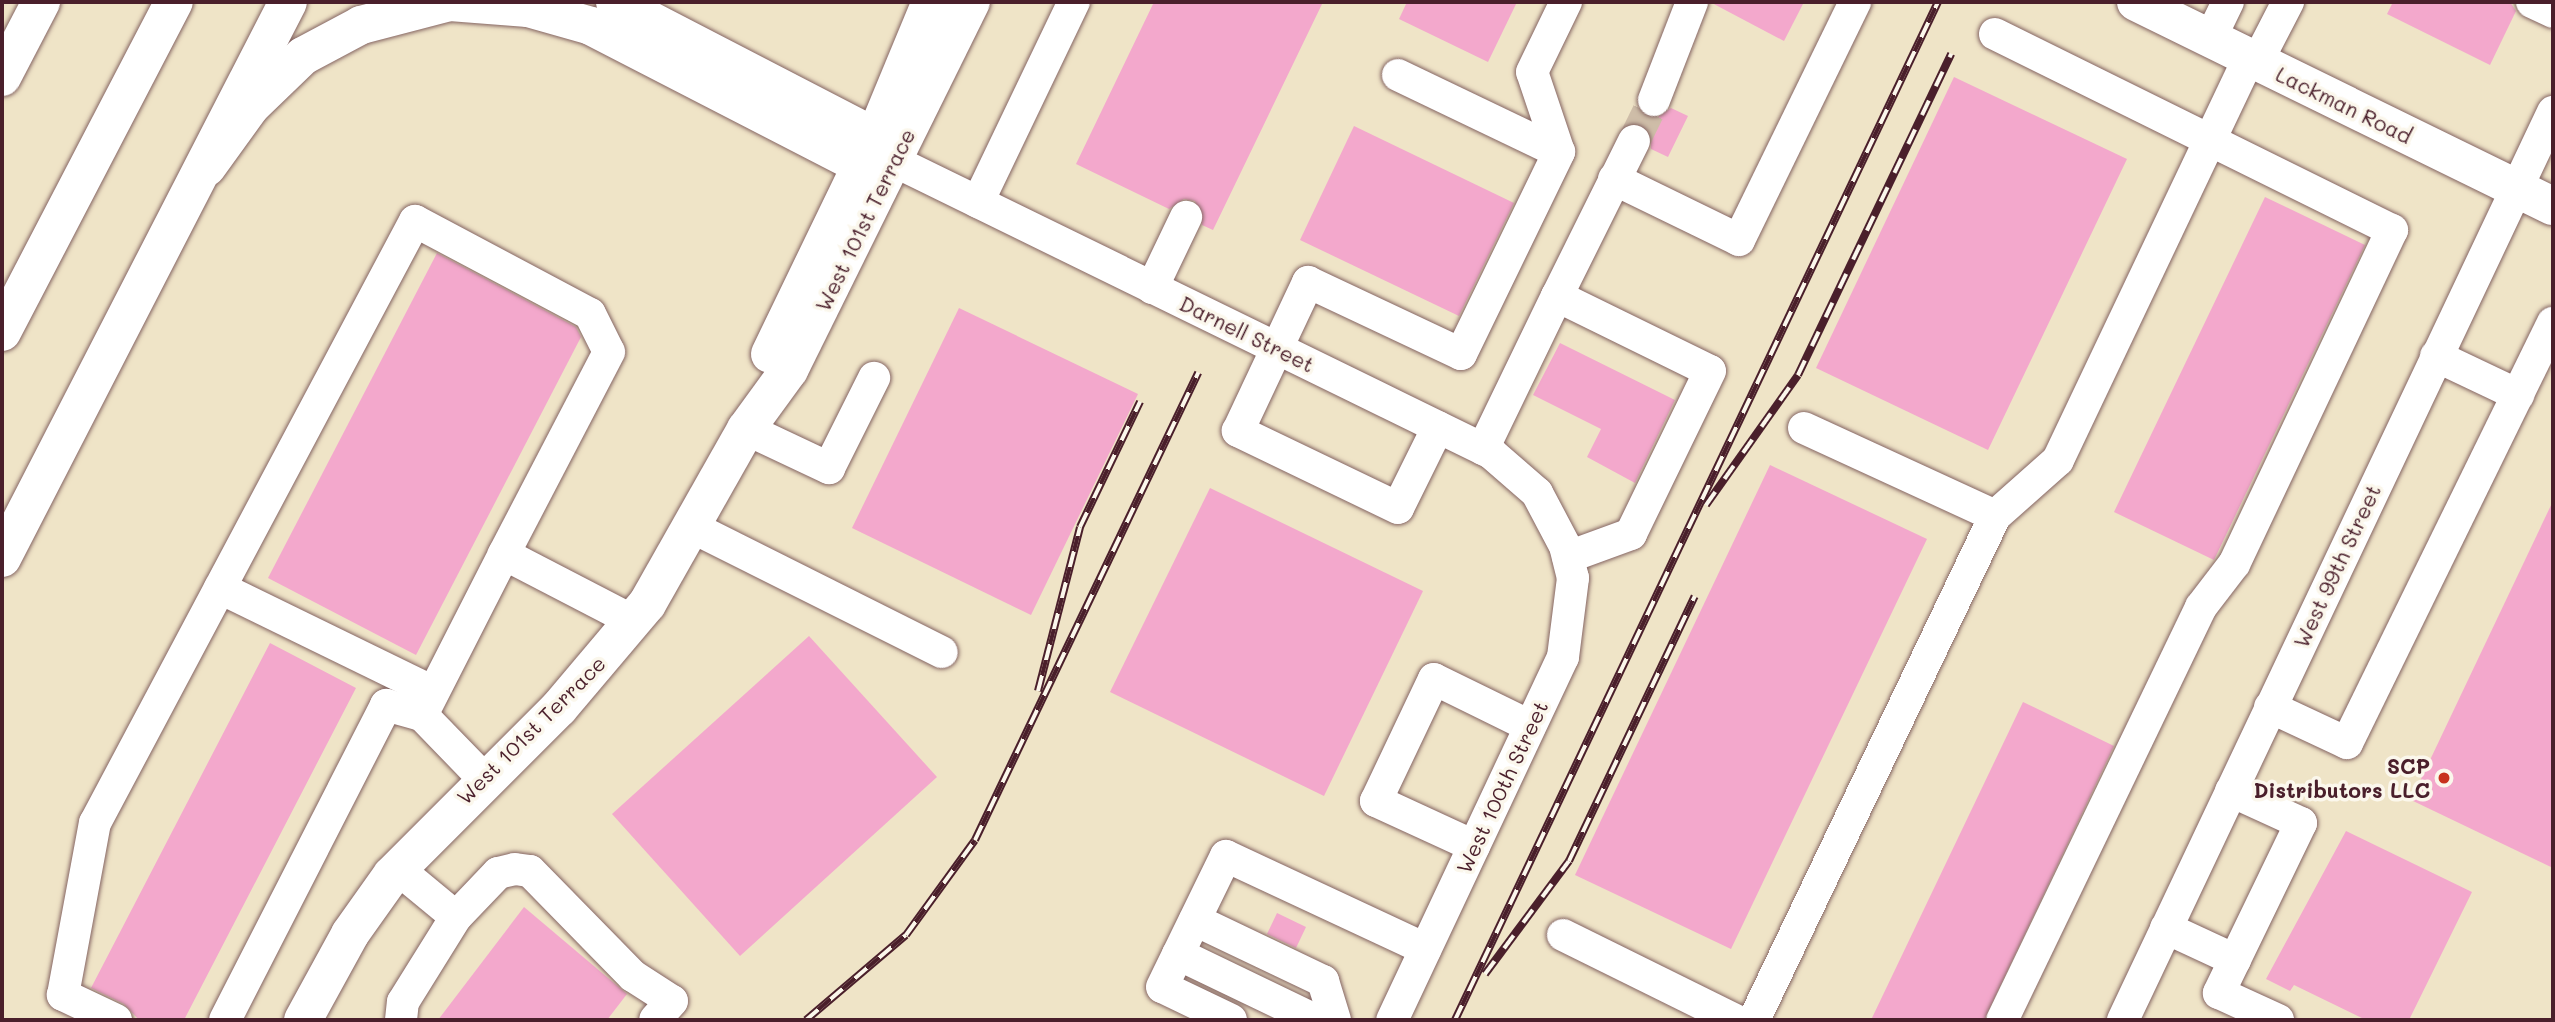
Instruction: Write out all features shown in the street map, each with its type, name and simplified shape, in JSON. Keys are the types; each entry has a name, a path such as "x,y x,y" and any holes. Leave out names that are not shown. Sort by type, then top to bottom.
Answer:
{"main road":[{"path":"2,77 41,2"},
{"path":"2,332 174,2"},
{"path":"2,558 207,166 288,2"},
{"path":"207,166 251,106 303,56 361,24 450,2 528,8 590,26 876,154"},
{"path":"615,2 876,154"},
{"name":"West 101st Terrace","path":"876,154 931,2"},
{"name":"West 101st Terrace","path":"303,1020 350,934 398,869 484,779 559,708 633,621 694,528 746,429 766,362 876,154 971,2"},
{"name":"Lackman Road","path":"2136,2 2553,206"}],"street":[{"path":"978,202 1074,2"},
{"path":"1438,427 1398,508 1238,431 1308,282 1461,354 1559,152 1532,72 1566,2"},
{"path":"1614,179 1739,240 1855,2"},
{"path":"2210,39 2228,2"},
{"path":"1754,1020 1995,516 2058,460 2210,141 2253,60 2288,2"},
{"path":"2532,2 2553,12"},
{"path":"1654,100 1689,15"},
{"path":"1995,34 2392,230 2234,564 2201,607 2002,1020"},
{"path":"1398,75 1559,152"},
{"name":"West 99th Street","path":"2130,1018 2166,928 2553,112"},
{"path":"1483,449 1634,141"},
{"name":"Darnell Street","path":"876,154 1483,449 1537,493 1567,551"},
{"path":"1152,288 1186,217"},
{"path":"116,1020 63,995 95,823 415,221 590,314 609,352 427,703"},
{"path":"1557,296 1710,371 1631,534 1567,551"},
{"path":"2270,707 2347,743 2553,323"},
{"path":"2436,356 2518,395"},
{"path":"746,429 829,468 874,378"},
{"path":"1804,428 1995,516"},
{"path":"694,528 942,652"},
{"name":"West 100th Street","path":"1392,1020 1563,657 1573,616 1567,551"},
{"path":"504,554 633,621"},
{"path":"220,588 427,703 484,779"},
{"path":"1474,846 1376,801 1434,679 1530,726"},
{"path":"225,1020 386,705 427,703"},
{"path":"2231,791 2301,823 2220,993 2278,1020"},
{"path":"1231,1020 1162,987 1226,856 1425,950"},
{"path":"398,869 456,917"},
{"path":"401,1020 403,1002 456,917 498,873 530,870 633,976 672,1001 655,1020"},
{"path":"2166,928 2235,960"},
{"path":"1563,935 1735,1020"},
{"path":"1186,937 1315,1020"},
{"path":"1186,937 1315,997 1329,1020"},
{"path":"1186,937 1323,981 1335,1020"}],"building":[{"path":"1154,2 1323,2 1213,230 1202,225 1195,201 1184,199 1169,209 1076,164"},
{"path":"1407,2 1517,2 1488,62 1399,19"},
{"path":"1710,2 1804,2 1784,41"},
{"path":"2393,2 2510,2 2516,11 2490,65 2387,14"},
{"path":"1954,77 2127,159 1988,450 1816,368"},
{"path":"1671,108 1688,116 1668,157 1651,149 1650,131 1634,123 1639,111 1656,118"},
{"path":"1354,126 1514,203 1459,316 1300,240"},
{"path":"2265,197 2365,245 2214,560 2114,512"},
{"path":"437,253 576,327 581,337 416,655 268,578"},
{"path":"959,308 1138,394 1031,615 852,528"},
{"path":"1560,343 1675,400 1635,483 1587,457 1601,429 1533,395"},
{"path":"1770,465 1927,539 1731,949 1575,875"},
{"path":"1210,488 1423,591 1324,796 1110,692"},
{"path":"2553,501 2553,868 2411,800"},
{"path":"809,636 937,777 740,956 612,814"},
{"path":"270,643 356,688 184,1020 139,1020 124,1004 91,988"},
{"path":"2023,702 2114,746 1984,1020 1871,1020"},
{"path":"2346,831 2472,892 2409,1020 2366,1020 2294,985 2290,991 2266,979"},
{"path":"524,907 627,994 607,1020 438,1020"},
{"path":"1277,913 1306,927 1296,948 1267,934"}],"tunnel":[{"path":"1634,141 1654,100"}],"railway":[{"path":"1455,1020 1938,2"},
{"path":"1706,505 1798,375 1951,54"},
{"path":"806,1020 906,935 975,840 1198,373"},
{"path":"1038,691 1080,527 1140,402"},
{"path":"1485,974 1569,861 1695,596"}],"place":[{"name":"SCP Distributors LLC","path":"2444,778"}]}
